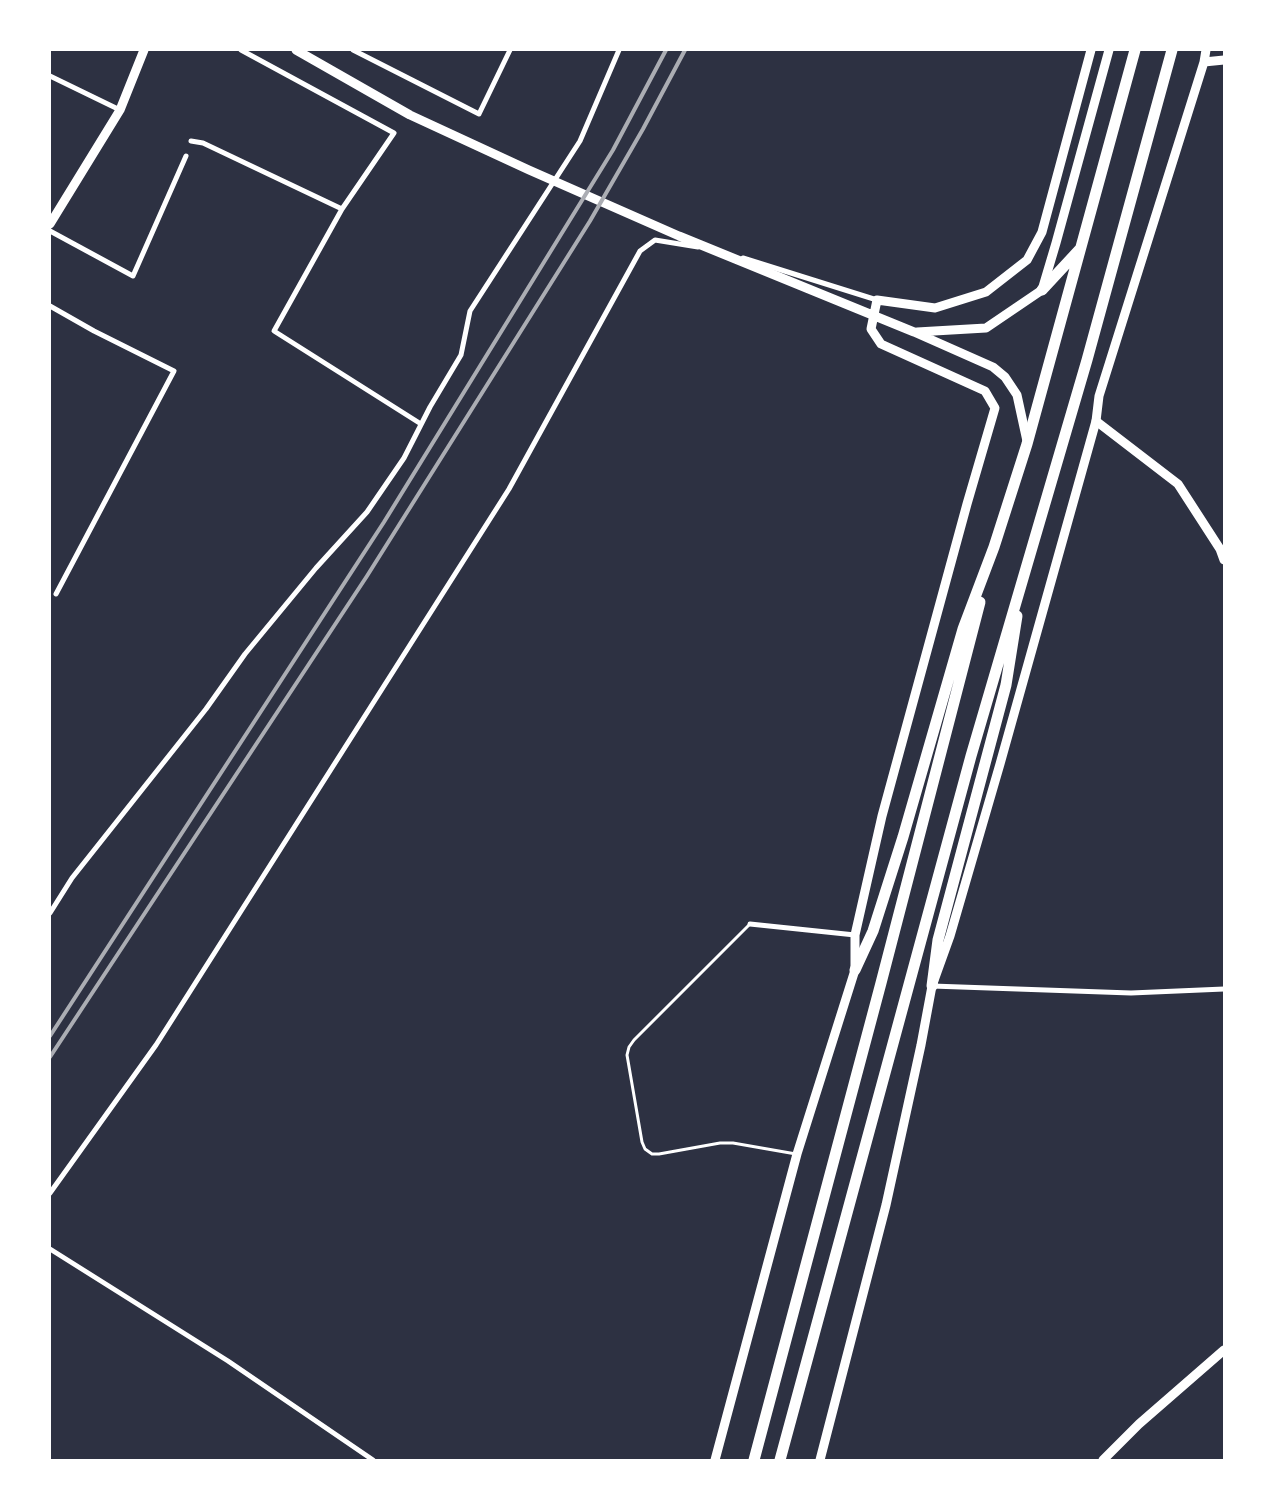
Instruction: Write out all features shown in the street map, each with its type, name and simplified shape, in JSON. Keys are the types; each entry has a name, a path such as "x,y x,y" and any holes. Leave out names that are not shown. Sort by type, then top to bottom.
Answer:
{"highway":[{"path":"856,970 873,931 903,837 963,629 994,547 1027,444 1135,50"},
{"path":"780,1460 971,756 1087,360 1172,50"},
{"path":"1042,290 1081,249"},
{"path":"754,1460 871,1022 994,547"},
{"path":"932,986 938,940 1006,685 1025,567"}],"main road":[{"path":"50,224 120,110 144,50"},
{"path":"296,50 410,115 520,166 680,236 993,366 1005,377 1017,395 1027,444"},
{"path":"715,1460 797,1154 856,970 855,935 882,816 996,408 985,391 881,344 870,329 877,300 935,308 986,292 1027,260 1042,232 1091,50"},
{"path":"914,332 986,328 1042,290 1109,50"},
{"path":"820,1460 886,1204 932,986 950,936 1096,421 1099,396 1204,62 1206,50"},
{"path":"1204,62 1224,60"},
{"path":"1096,421 1178,484 1220,549 1224,560"},
{"path":"1103,1460 1139,1424 1224,1350"}],"street":[{"path":"241,50 394,133 342,209 274,331 421,424"},
{"path":"353,50 479,114 510,50"},
{"path":"50,912 72,878 206,709 245,654 316,568 367,512 404,458 461,354 470,311 580,141 619,50"},
{"path":"50,76 120,110"},
{"path":"191,141 203,143 342,209"},
{"path":"50,231 133,276 186,156"},
{"path":"50,1193 156,1045 509,489 640,252 655,240 721,251 877,300"},
{"path":"50,306 94,331 174,371 56,594"},
{"path":"750,924 855,935"},
{"path":"932,986 1131,993 1224,989"},
{"path":"50,1249 228,1361 373,1460"}],"lane":[{"path":"750,924 629,1047 627,1055 642,1142 645,1149 652,1154 720,1143 733,1143 797,1154"}],"railway":[{"path":"50,1036 384,522 613,150 666,50"},
{"path":"50,1057 367,576 590,221 643,129 685,50"}]}
